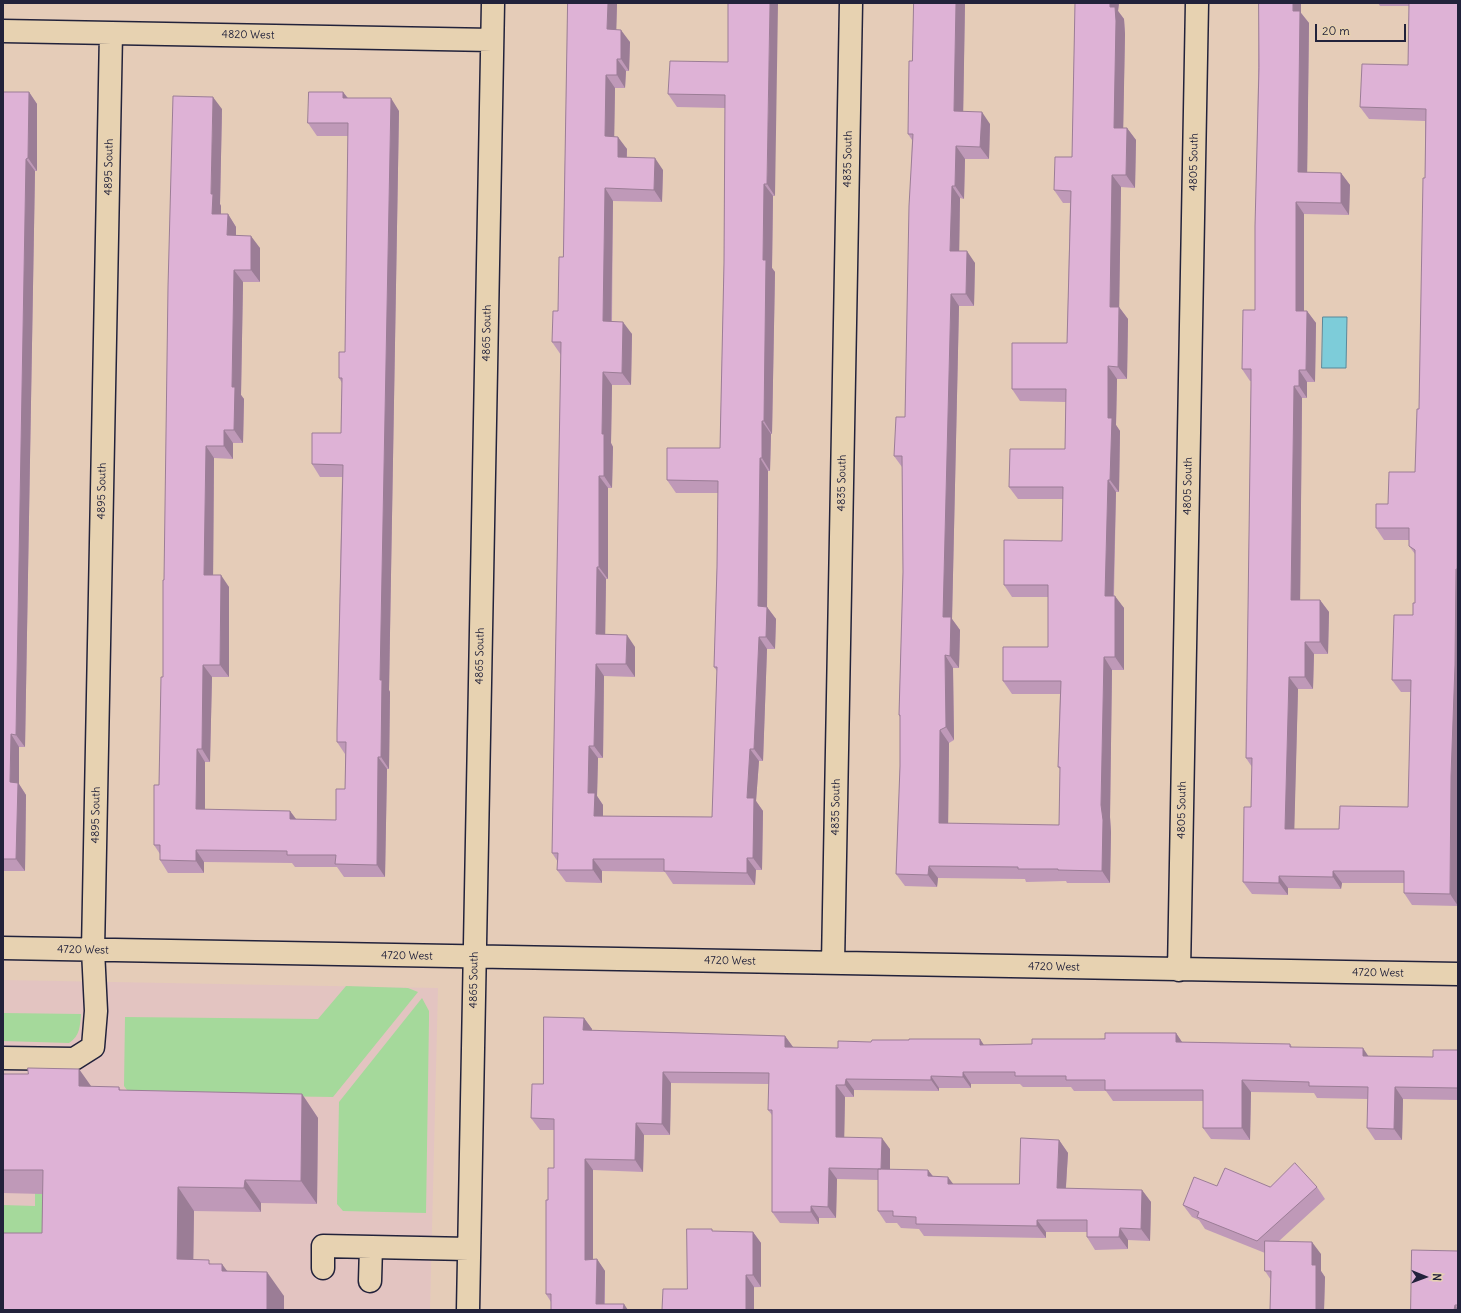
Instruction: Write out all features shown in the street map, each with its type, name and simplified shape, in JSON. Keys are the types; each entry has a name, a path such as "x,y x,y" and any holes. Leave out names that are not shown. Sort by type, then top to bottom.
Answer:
{"street":[{"name":"4865 South","path":"468,1310 493,3"},
{"name":"4835 South","path":"833,963 851,3"},
{"name":"4805 South","path":"1179,970 1197,3"},
{"name":"4820 West","path":"3,31 492,40"},
{"name":"4895 South","path":"3,1058 74,1059 93,1047 96,1011 93,950 111,33"},
{"name":"4720 West","path":"3,948 1458,974"},
{"path":"323,1268 323,1246 469,1249"},
{"path":"370,1281 371,1247"}],"shaded area":[{"path":"3,980 438,988 430,1310 3,1310"}],"green space":[{"path":"346,986 408,988 418,992 333,1097 130,1094 124,1086 125,1017 318,1019"},
{"path":"422,998 429,1011 426,1213 343,1211 337,1204 339,1102"},
{"path":"3,1013 81,1014 80,1027 73,1040 69,1043 3,1041"},
{"path":"35,1188 47,1188 58,1257 3,1256 3,1205 35,1206"}],"water":[{"path":"1323,317 1347,317 1346,368 1322,368"}],"building":[{"path":"568,3 608,3 607,29 621,30 621,59 617,59 617,75 606,75 605,136 618,137 618,157 655,158 654,190 605,188 603,321 623,322 622,373 603,372 602,434 604,434 604,476 599,476 599,567 597,567 596,634 627,635 626,664 596,664 594,746 589,746 588,793 595,793 594,816 712,817 717,667 714,667 718,481 667,480 667,448 720,448 724,263 725,95 668,94 670,61 728,62 728,3 770,3 767,184 764,184 763,260 766,260 764,421 762,421 762,458 760,458 758,606 767,607 766,637 759,637 754,749 750,749 747,798 754,798 753,858 747,858 747,873 664,871 664,859 593,859 593,870 557,870 558,853 552,853 561,342 552,342 553,311 558,311 559,257 563,257"},
{"path":"914,3 956,3 954,111 982,112 980,147 956,146 955,186 952,186 950,251 967,251 966,294 951,294 943,617 951,617 950,656 945,655 946,727 940,730 939,823 1059,825 1060,767 1058,767 1061,681 1003,681 1003,647 1048,647 1048,585 1004,585 1004,540 1062,541 1063,487 1009,487 1010,449 1065,449 1066,389 1012,389 1012,343 1067,343 1071,191 1054,190 1055,157 1072,157 1075,3 1110,3 1110,7 1115,7 1114,128 1127,128 1126,175 1112,175 1110,307 1119,307 1118,367 1108,366 1108,418 1112,418 1110,480 1108,480 1105,596 1115,596 1115,657 1104,657 1101,805 1103,820 1102,871 1018,869 1018,867 929,866 928,875 896,874 900,766 899,715 903,572 902,456 894,456 896,417 905,417 909,206 913,134 908,134 909,61 912,61"},
{"path":"1259,3 1293,3 1293,11 1300,11 1298,172 1341,173 1341,203 1296,202 1296,311 1307,311 1306,370 1299,370 1299,386 1294,386 1291,600 1320,600 1320,642 1305,642 1305,677 1289,677 1285,829 1339,829 1340,806 1408,807 1411,680 1392,680 1394,615 1413,615 1413,603 1415,603 1415,550 1409,546 1409,528 1376,528 1376,504 1388,504 1389,472 1415,472 1417,409 1419,409 1423,178 1425,178 1426,109 1360,107 1362,64 1408,65 1409,3 1458,3 1457,569 1451,776 1450,894 1404,893 1404,871 1333,871 1333,877 1279,876 1279,883 1243,882 1244,807 1251,807 1252,758 1246,758 1251,369 1242,369 1243,310 1255,310"},
{"path":"3,92 29,92 28,158 26,159 16,735 11,734 10,782 18,783 16,859 3,859"},
{"path":"309,92 343,92 343,98 391,98 380,680 382,680 381,757 378,757 377,865 335,864 336,855 287,855 287,851 196,850 196,861 160,860 160,845 154,845 154,785 159,785 161,677 163,677 163,580 168,287 173,96 213,97 212,214 228,214 227,235 251,236 251,270 234,270 232,387 235,387 234,430 224,430 224,446 206,446 204,575 221,575 220,665 203,665 202,749 197,749 196,809 290,811 290,819 336,820 336,789 345,789 346,742 337,742 343,465 312,464 312,433 341,433 342,378 339,378 339,352 345,352 348,123 308,123"},
{"path":"544,1017 584,1018 583,1030 785,1036 785,1047 838,1048 838,1041 871,1042 872,1040 909,1039 980,1039 980,1045 1032,1044 1032,1039 1105,1039 1105,1033 1176,1033 1176,1042 1290,1044 1290,1047 1363,1048 1363,1056 1433,1057 1433,1050 1458,1050 1458,1088 1395,1087 1394,1129 1367,1128 1368,1087 1309,1086 1309,1082 1242,1080 1242,1128 1203,1128 1203,1090 1105,1090 1105,1080 1066,1080 1066,1076 1015,1076 1015,1072 963,1072 963,1077 931,1076 931,1080 846,1079 845,1085 836,1085 836,1137 882,1138 881,1169 829,1168 828,1207 811,1206 811,1212 772,1212 772,1110 768,1110 769,1073 663,1072 662,1124 636,1123 635,1160 585,1159 585,1260 597,1259 596,1304 624,1304 623,1310 551,1310 551,1294 546,1294 546,1200 548,1200 548,1168 554,1168 554,1119 531,1118 532,1084 543,1084"},
{"path":"28,1068 79,1069 79,1086 119,1087 119,1090 302,1094 301,1181 245,1180 244,1188 178,1187 177,1259 209,1260 209,1264 222,1264 222,1271 267,1272 267,1310 3,1310 3,1233 42,1233 43,1170 3,1170 3,1074 28,1074"},
{"path":"1021,1138 1059,1140 1057,1188 1142,1190 1141,1229 1120,1228 1119,1237 1087,1237 1087,1220 1037,1220 1037,1226 916,1224 916,1217 893,1216 893,1211 878,1211 878,1169 928,1170 928,1176 948,1177 948,1184 1019,1184"},
{"path":"1295,1163 1317,1187 1257,1241 1197,1217 1199,1212 1183,1205 1194,1177 1217,1186 1225,1168 1270,1187"},
{"path":"687,1229 753,1232 753,1275 746,1275 746,1310 662,1310 663,1289 687,1289"},
{"path":"1265,1241 1312,1242 1312,1265 1316,1265 1316,1310 1270,1310 1271,1271 1265,1271"},
{"path":"1412,1250 1458,1251 1458,1305 1455,1305 1454,1310 1411,1310"}]}
